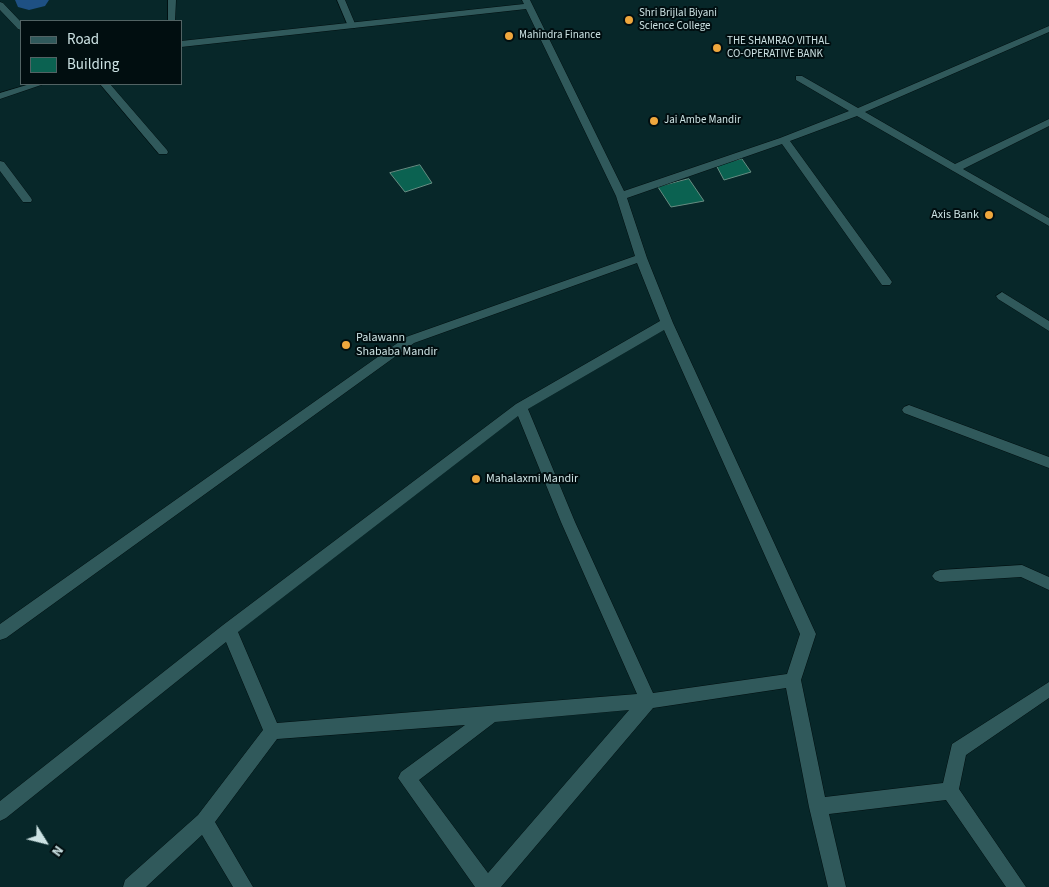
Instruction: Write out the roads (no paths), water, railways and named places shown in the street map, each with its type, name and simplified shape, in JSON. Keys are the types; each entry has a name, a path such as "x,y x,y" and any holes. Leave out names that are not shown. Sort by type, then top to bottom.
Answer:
{"street":[{"path":"182,44 352,26 527,3 621,196 641,258 667,323 808,634 792,680 818,807 837,887"},
{"path":"2,7 20,26"},
{"path":"621,196 784,140 857,112 1049,29"},
{"path":"799,78 1049,223"},
{"path":"0,96 36,85"},
{"path":"107,85 162,152"},
{"path":"954,169 1049,122"},
{"path":"784,140 886,282"},
{"path":"0,164 26,200"},
{"path":"0,634 410,340 641,258"},
{"path":"1002,296 1049,327"},
{"path":"0,812 229,630 521,407 667,323"},
{"path":"521,407 568,522 648,701"},
{"path":"909,410 1049,463"},
{"path":"940,576 1022,571 1049,584"},
{"path":"229,630 272,730"},
{"path":"132,887 204,821 272,730 492,715 648,701 792,680"},
{"path":"1017,887 950,791 958,750 1049,689"},
{"path":"492,715 407,778 488,887 648,701"},
{"path":"818,807 950,791"},
{"path":"204,821 244,887"}],"lane":[{"path":"172,0 172,20"},
{"path":"341,0 352,26"}],"waterway":[{"path":"29,1 34,0"}],"place":[{"name":"Shri Brijlal Biyani Science College","path":"629,20"},
{"name":"Mahindra Finance","path":"509,36"},
{"name":"THE SHAMRAO VITHAL CO-OPERATIVE BANK","path":"717,48"},
{"name":"Jai Ambe Mandir","path":"654,121"},
{"name":"Axis Bank","path":"989,215"},
{"name":"Palawann Shababa Mandir","path":"346,345"},
{"name":"Mahalaxmi Mandir","path":"476,479"}]}
